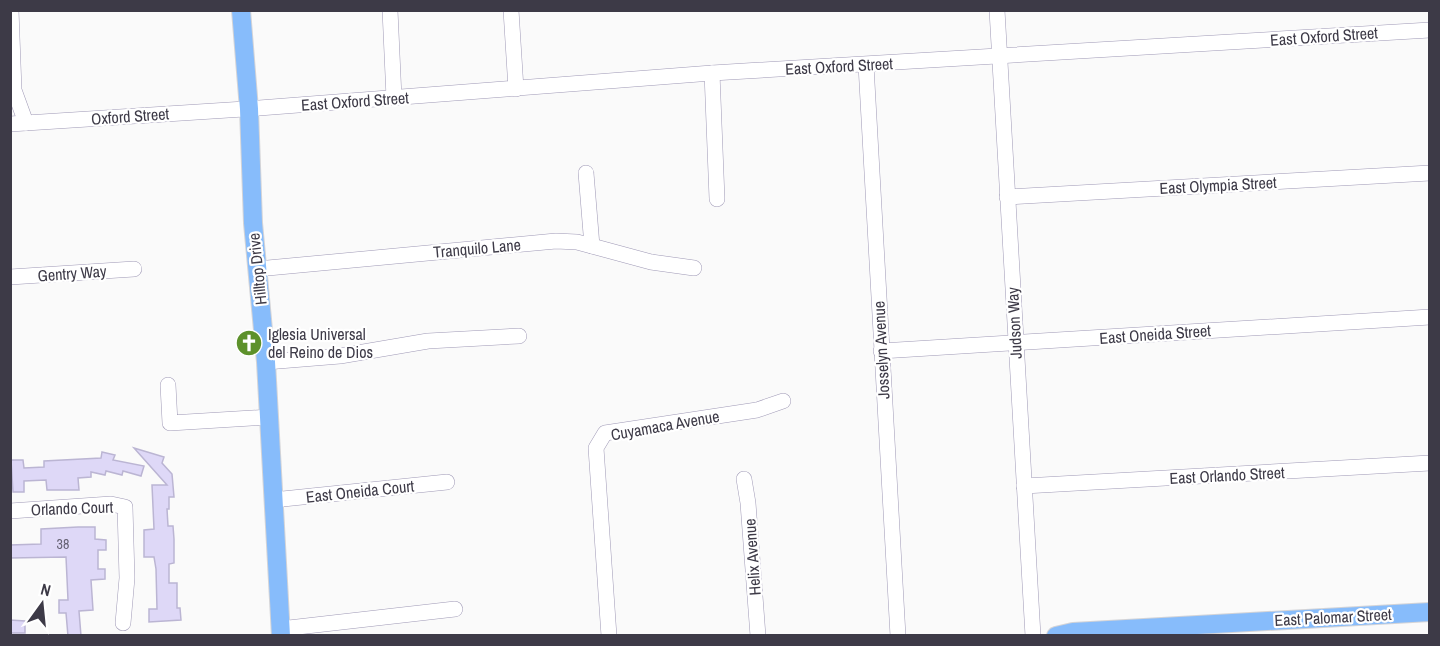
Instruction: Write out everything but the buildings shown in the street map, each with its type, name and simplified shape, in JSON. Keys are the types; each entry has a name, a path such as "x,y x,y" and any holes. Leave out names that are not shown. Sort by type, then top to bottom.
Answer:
{"main road":[{"name":"Hilltop Drive","path":"242,10 249,109 252,212 266,362 281,632"},
{"name":"East Palomar Street","path":"1056,636 1073,632 1430,612"}],"street":[{"path":"11,10 14,90 26,123"},
{"path":"390,10 394,98"},
{"path":"511,10 516,89"},
{"name":"Judson Way","path":"997,10 1033,636"},
{"name":"East Oxford Street","path":"249,109 712,73 1430,30"},
{"name":"Josselyn Avenue","path":"866,65 898,636"},
{"path":"712,73 717,199"},
{"name":"Oxford Street","path":"10,124 249,109"},
{"path":"586,172 592,246"},
{"name":"East Olympia Street","path":"1006,197 1430,173"},
{"name":"Tranquilo Lane","path":"257,269 556,241 577,242 651,262 694,268"},
{"name":"Gentry Way","path":"10,277 134,269"},
{"name":"East Oneida Street","path":"881,351 1430,317"},
{"path":"266,362 340,356 428,341 519,336"},
{"path":"168,385 170,423 269,417"},
{"name":"Cuyamaca Avenue","path":"609,636 596,448 604,433 757,410 783,401"},
{"name":"East Orlando Street","path":"1024,486 1430,463"},
{"name":"Helix Avenue","path":"744,479 748,503 758,636"},
{"name":"East Oneida Court","path":"273,500 447,482"},
{"name":"Orlando Court","path":"10,511 111,504 125,507 127,578 123,623"},
{"path":"281,632 456,609"}],"place":[{"name":"Iglesia Universal del Reino de Dios","path":"249,343"}]}
